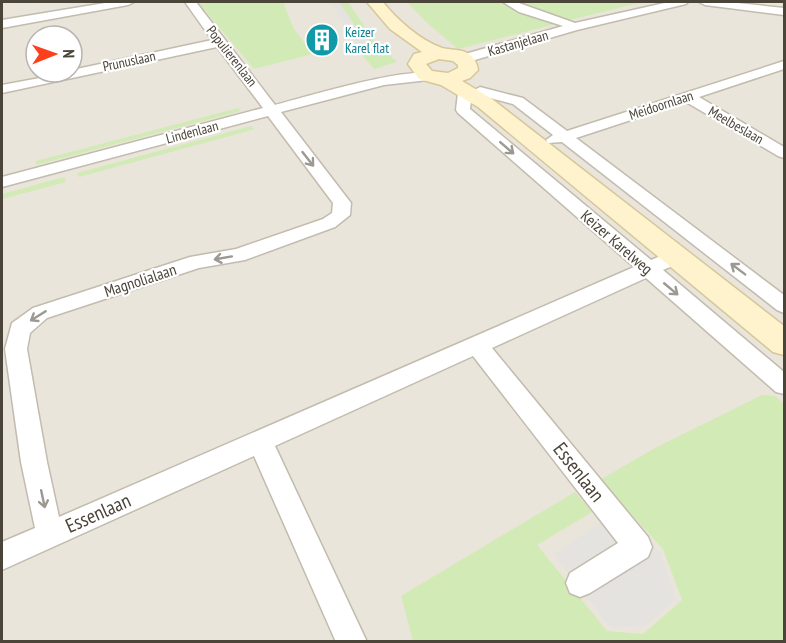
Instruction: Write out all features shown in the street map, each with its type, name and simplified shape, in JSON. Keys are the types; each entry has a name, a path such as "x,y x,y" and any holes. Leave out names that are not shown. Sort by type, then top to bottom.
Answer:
{"main road":[{"name":"Keizer Karelweg","path":"375,2 406,36 407,44 430,66 472,84 538,145 784,343"},
{"path":"430,66 451,54 472,84"}],"street":[{"path":"2,24 128,2"},
{"name":"Populierenlaan","path":"190,2 274,111"},
{"name":"Kastanjelaan","path":"509,2 526,11 558,19 574,27"},
{"name":"Kastanjelaan","path":"472,84 574,27 682,2"},
{"path":"705,2 732,3 784,12"},
{"name":"Prunuslaan","path":"2,88 221,42"},
{"name":"Meidoornlaan","path":"538,145 784,65"},
{"name":"Lindenlaan","path":"2,182 274,111 430,66"},
{"name":"Keizer Karelweg","path":"784,304 518,101 472,84 464,110 784,385"},
{"name":"Meelbeslaan","path":"687,96 784,153"},
{"name":"Magnolialaan","path":"50,535 34,462 16,349 20,329 40,313 198,262 238,255 329,223 341,215 342,203 281,124 274,111"},
{"name":"Essenlaan","path":"2,556 675,257"},
{"name":"Essenlaan","path":"477,345 638,547 580,583"},
{"path":"260,441 352,642"}],"shaded area":[{"path":"2,2 784,2 784,641 2,641"},
{"path":"330,2 339,2 355,26 375,48 364,51 348,32"},
{"path":"621,509 660,553 676,599 646,626 611,628 553,554"}],"green space":[{"path":"198,2 283,2 294,29 313,54 254,69"},
{"path":"339,2 348,2 376,43 397,62 374,69 360,52 374,48"},
{"path":"407,2 501,2 517,11 556,24 458,49"},
{"path":"517,2 643,2 570,20"},
{"path":"238,108 241,111 36,165 36,161"},
{"path":"251,126 255,129 79,177 77,173"},
{"path":"64,177 66,182 2,199 2,194"},
{"path":"762,395 775,396 784,404 784,641 413,641 401,596 575,492 592,512 537,545 607,631 643,634 682,600 663,549 600,480 655,448"}],"place":[{"name":"Keizer Karel flat","path":"322,40"}]}
